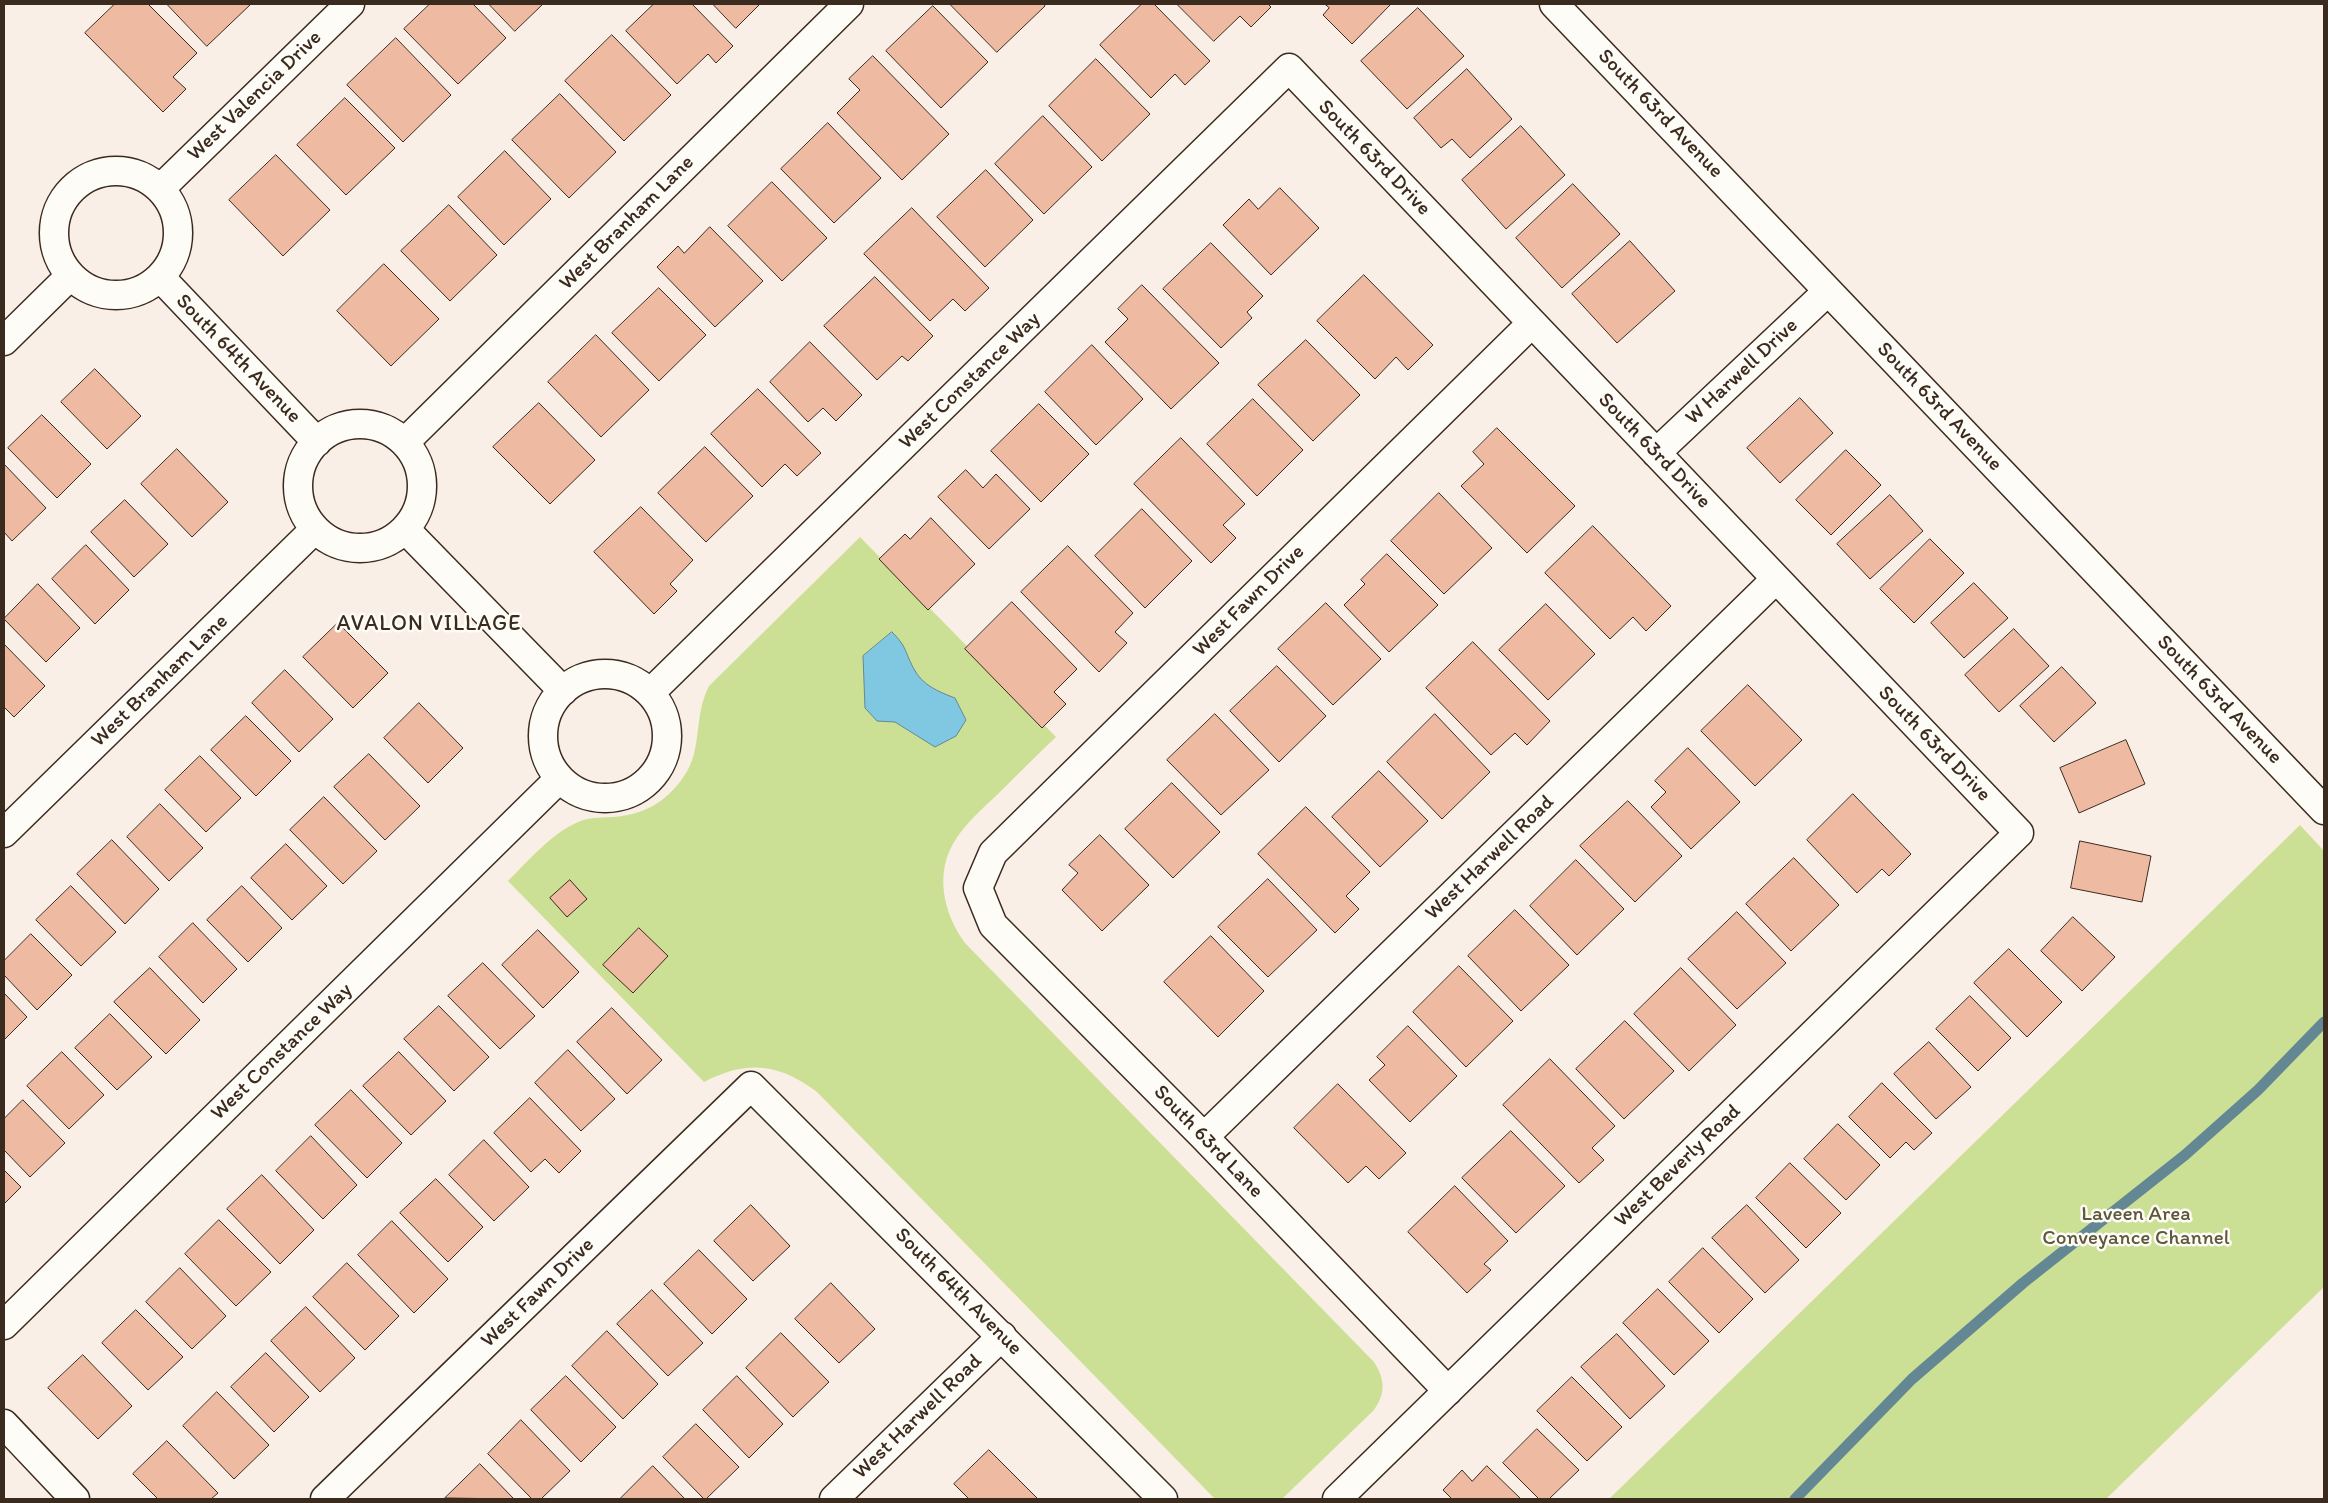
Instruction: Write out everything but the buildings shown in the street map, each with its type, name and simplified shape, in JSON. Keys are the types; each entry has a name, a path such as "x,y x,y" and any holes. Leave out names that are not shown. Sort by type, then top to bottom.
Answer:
{"street":[{"name":"West Valencia Drive","path":"160,189 350,4"},
{"name":"West Branham Lane","path":"405,442 849,4"},
{"name":"South 63rd Avenue","path":"1554,4 2324,810"},
{"name":"South 63rd Drive","path":"1289,68 2019,833"},
{"name":"West Constance Way","path":"650,693 1289,68"},
{"path":"122,171 143,177 160,189 172,205 178,223 178,243 172,261 160,277 144,289 125,295 112,295 86,288 70,276 59,258 54,237 56,216 66,196 81,182 101,173 122,171"},
{"path":"4,341 70,276"},
{"name":"South 64th Avenue","path":"160,277 317,442"},
{"name":"W Harwell Drive","path":"1656,453 1828,291"},
{"name":"West Fawn Drive","path":"978,888 993,853 1532,323"},
{"path":"352,424 371,424 389,431 405,442 416,458 422,476 422,495 416,514 405,529 394,538 367,548 353,548 339,544 315,529 304,513 299,495 299,475 305,457 317,442 333,430 352,424"},
{"name":"West Branham Lane","path":"4,833 315,529"},
{"path":"405,529 563,691"},
{"name":"West Harwell Road","path":"1204,1137 1776,578"},
{"path":"597,674 616,675 634,681 650,693 660,707 666,724 667,741 662,759 654,775 641,787 625,795 608,798 590,797 574,790 559,779 548,763 543,744 544,725 550,706 563,691 579,680 597,674"},
{"name":"West Constance Way","path":"4,1324 559,779"},
{"name":"West Beverly Road","path":"1337,1499 2019,833"},
{"name":"South 63rd Lane","path":"978,888 993,925 1204,1137 1448,1391"},
{"name":"West Fawn Drive","path":"325,1499 751,1086"},
{"name":"South 64th Avenue","path":"751,1086 1163,1499"},
{"name":"West Harwell Road","path":"834,1499 1002,1336"},
{"path":"4,1424 75,1499"}],"green space":[{"path":"860,537 1056,737 970,821 960,833 949,852 943,878 944,892 951,919 957,931 965,943 1378,1368 1383,1386 1381,1398 1374,1410 1282,1499 1215,1499 817,1092 789,1075 762,1068 734,1070 704,1082 508,881 541,848 568,827 586,819 633,814 653,806 670,793 690,766 694,755 701,709 709,686"},
{"name":"Laveen Area Conveyance Channel","path":"2300,825 2324,851 2324,1287 2106,1499 1609,1499"}],"water":[{"path":"892,632 903,646 917,675 932,687 955,698 966,720 956,736 935,747 895,722 877,721 865,708 863,656"}],"waterway":[{"path":"1795,1499 1912,1379 2023,1283 2185,1155 2258,1090 2324,1022"}],"district":[{"name":"AVALON VILLAGE","path":"429,624"}]}
